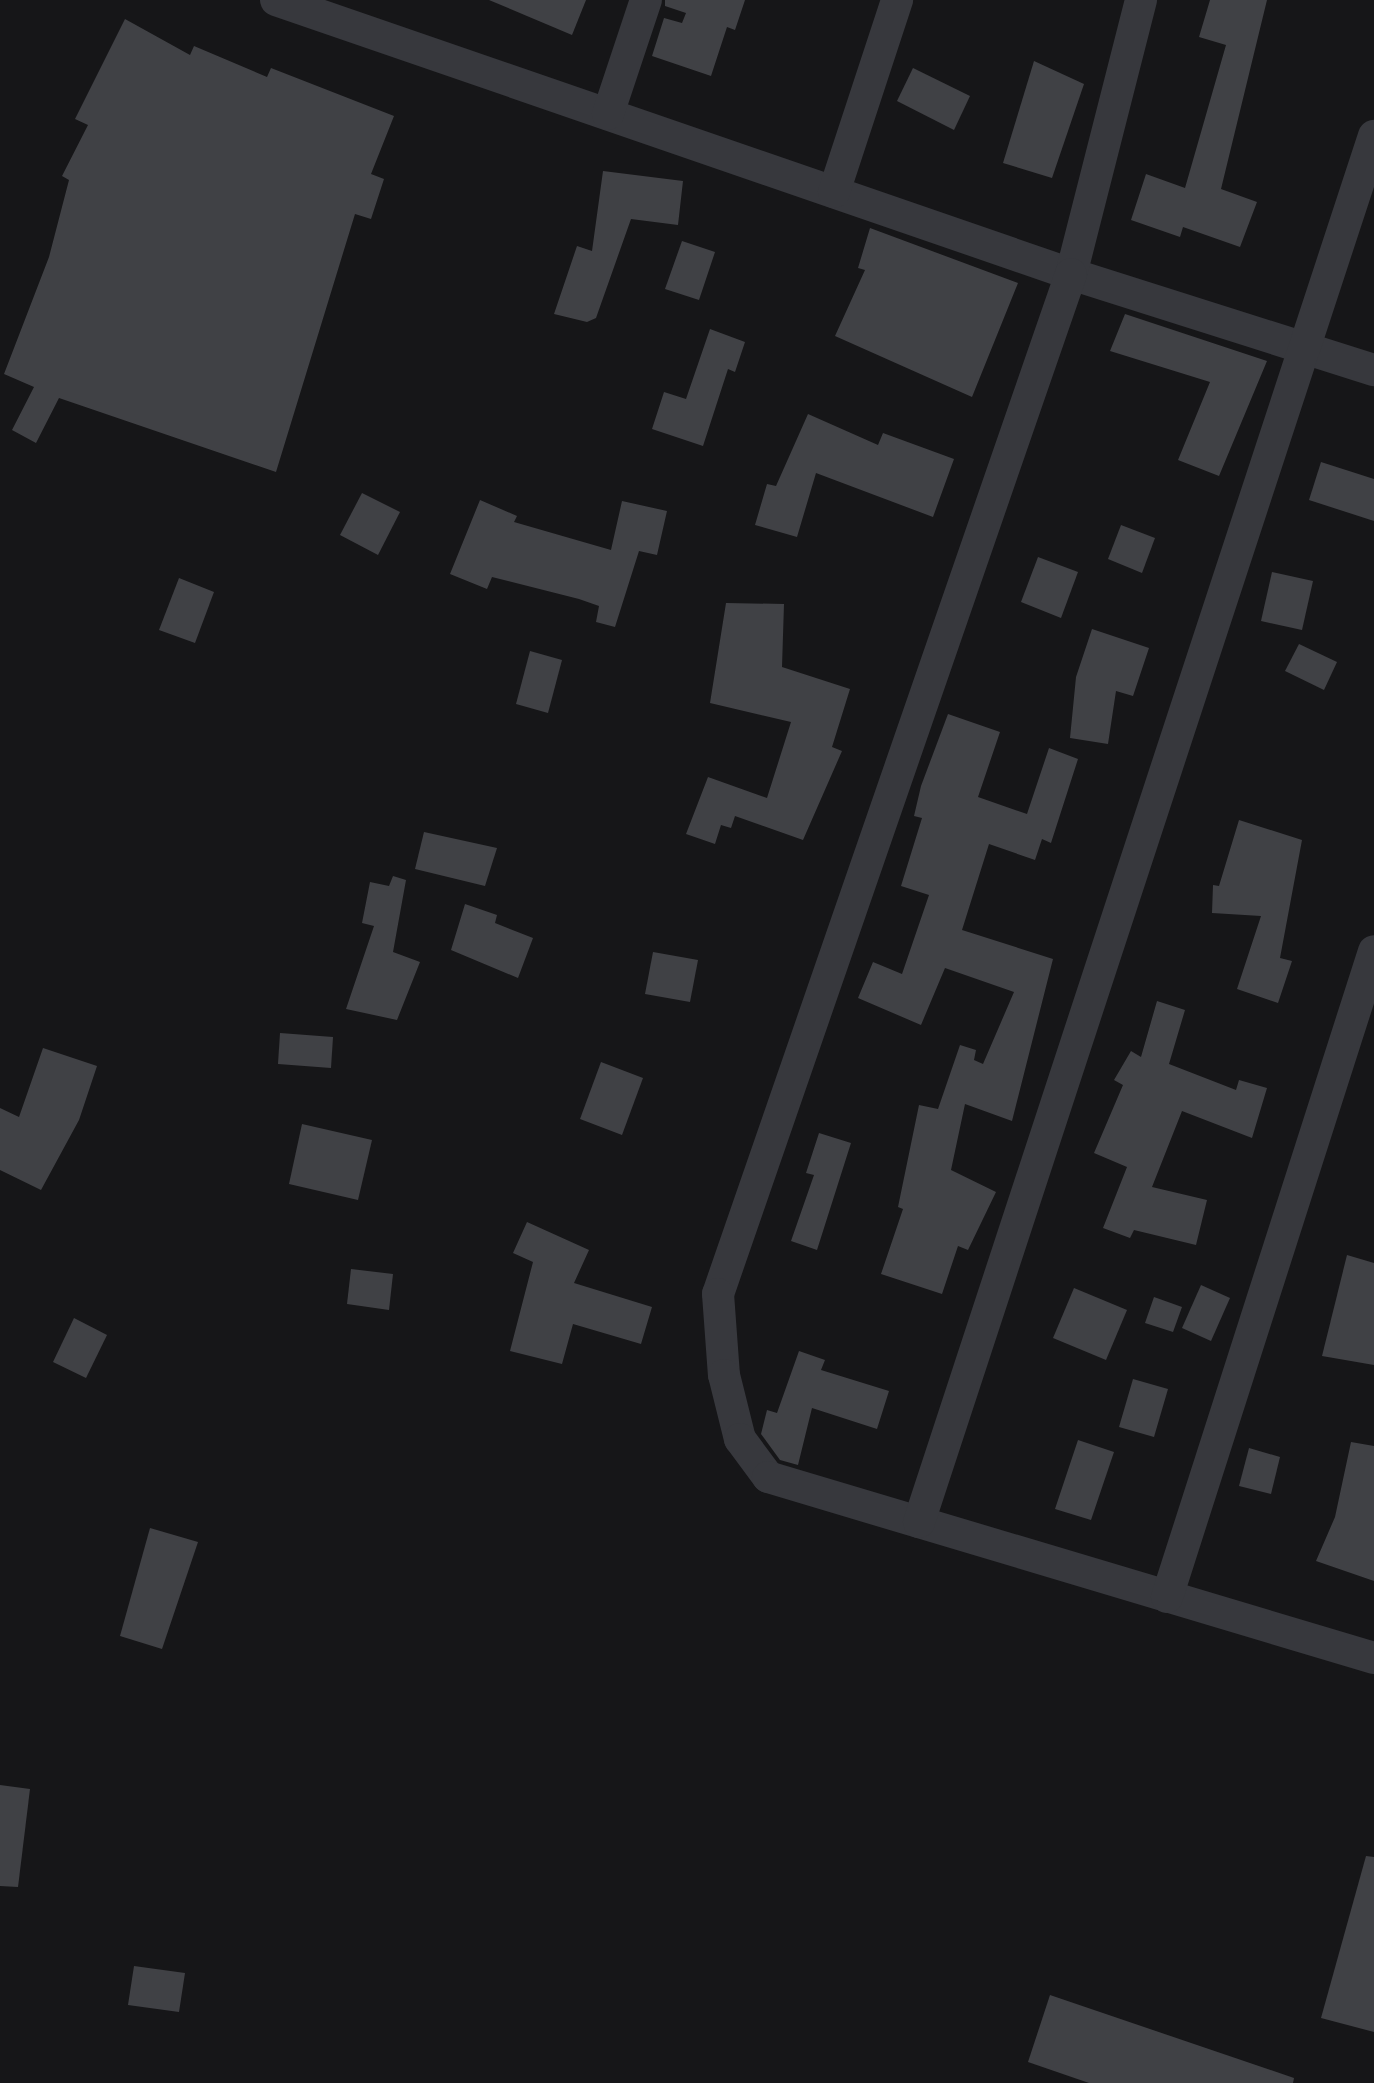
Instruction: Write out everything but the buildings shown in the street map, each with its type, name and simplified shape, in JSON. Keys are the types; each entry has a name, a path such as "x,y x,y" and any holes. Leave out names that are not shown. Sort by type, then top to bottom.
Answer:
{"street":[{"path":"276,0 346,11 608,114 1071,274 1374,370"},
{"path":"608,114 646,0"},
{"path":"834,192 897,0"},
{"path":"1142,0 1071,274 718,1294 724,1375 740,1439 768,1476 1374,1658"},
{"path":"919,1522 1374,136"},
{"path":"1166,1596 1374,951"}]}
